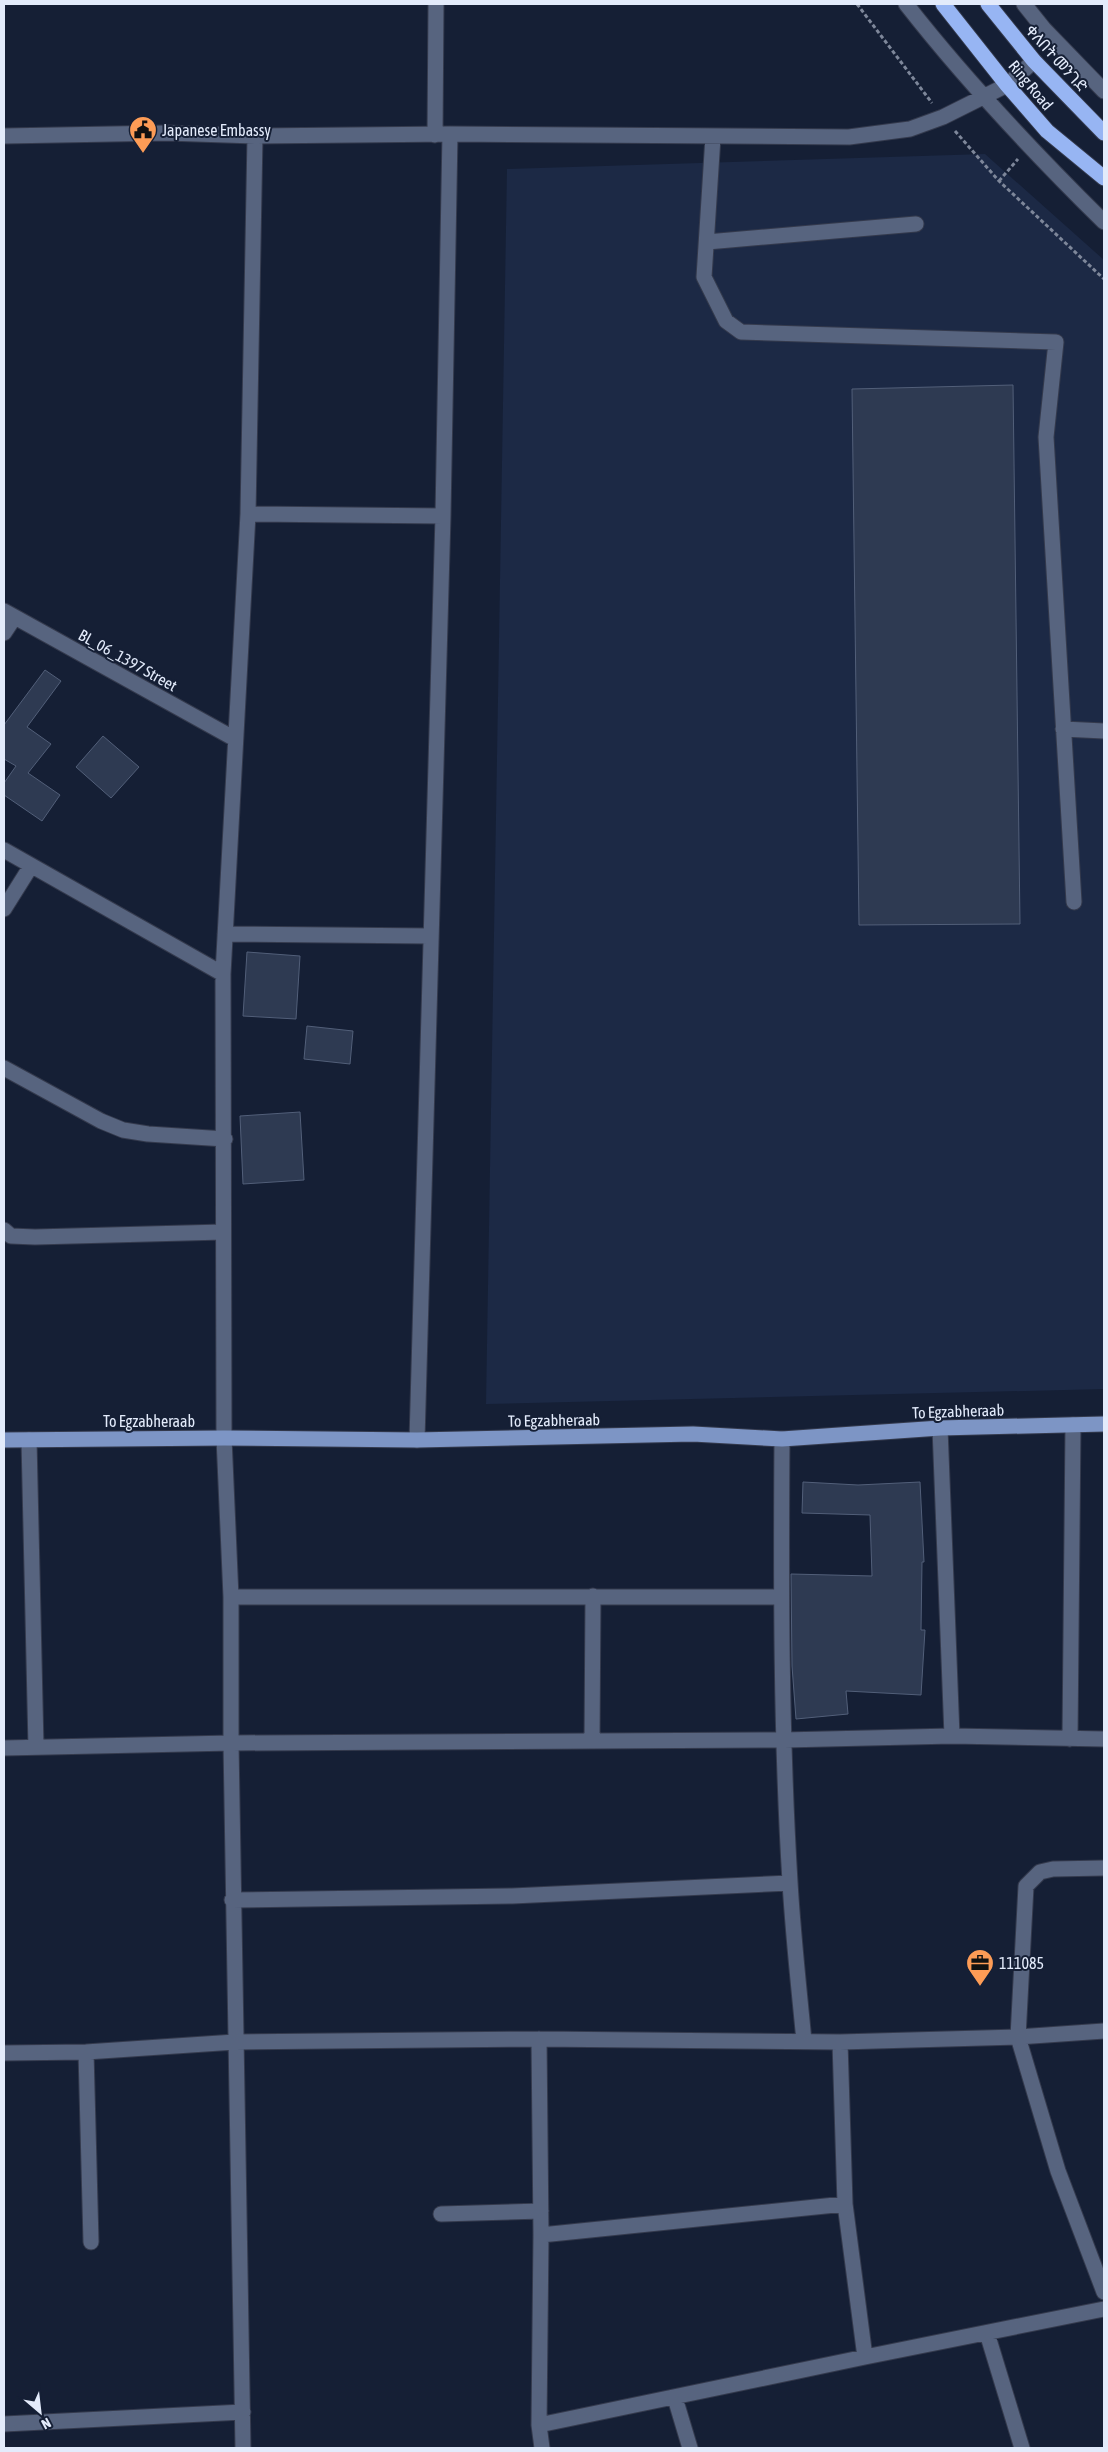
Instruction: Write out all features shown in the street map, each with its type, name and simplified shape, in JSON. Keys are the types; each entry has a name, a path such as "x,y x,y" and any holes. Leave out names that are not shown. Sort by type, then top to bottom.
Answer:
{"highway":[{"name":"Ring Road","path":"943,4 1007,85 1047,131 1104,178"},
{"name":"ቀለበት መንገድ","path":"988,4 1034,61 1104,133"}],"main road":[{"name":"To Egzabheraab","path":"4,1440 224,1438 417,1440 693,1434 782,1439 940,1428 1104,1424"}],"street":[{"path":"417,1440 443,516 442,134 436,4"},
{"path":"906,4 983,98 1028,147 1104,222"},
{"path":"1024,4 1044,29 1104,91"},
{"path":"5,138 167,133 255,136 442,134 850,137 910,128 943,117 1007,85 1034,61"},
{"path":"243,2448 234,2042 231,1597 224,1438 223,974 248,514 255,136"},
{"path":"713,137 704,277 726,321 741,332 1056,342 1046,437 1074,902"},
{"path":"707,242 916,224"},
{"path":"248,514 443,516"},
{"path":"4,633 9,615"},
{"name":"BL_06_1397 Street","path":"9,615 235,739"},
{"path":"1063,729 1104,731"},
{"path":"4,850 223,974"},
{"path":"4,909 31,866"},
{"path":"224,934 430,936"},
{"path":"4,1068 101,1121 123,1130 148,1134 224,1139"},
{"path":"4,1230 11,1236 35,1237 223,1232"},
{"path":"1070,1739 1073,1425"},
{"path":"940,1428 952,1736"},
{"path":"782,1439 781,1597 784,1740 790,1884 804,2041"},
{"path":"29,1440 36,1747"},
{"path":"592,1741 593,1596"},
{"path":"231,1597 781,1597"},
{"path":"4,1748 231,1743 784,1740 952,1736 1104,1739"},
{"path":"1104,1868 1053,1869 1040,1872 1026,1886 1018,2037 1058,2171 1104,2292"},
{"path":"232,1900 512,1896 790,1884"},
{"path":"4,2053 86,2052 234,2042 539,2039 840,2042 1018,2037 1104,2031"},
{"path":"539,2039 542,2235 539,2425 542,2448"},
{"path":"840,2042 845,2204 865,2357"},
{"path":"86,2052 91,2242"},
{"path":"542,2235 845,2204"},
{"path":"441,2214 541,2212"},
{"path":"539,2425 1104,2309"},
{"path":"987,2334 1022,2448"},
{"path":"675,2398 690,2448"},
{"path":"4,2424 243,2412"}],"path":[{"path":"857,4 943,117 999,181 1104,279"},
{"path":"999,181 1028,147"}],"shaded area":[{"path":"985,154 1104,260 1104,1389 486,1404 507,169"}],"building":[{"path":"1013,385 1020,924 859,925 852,389"},
{"path":"45,670 61,681 27,727 51,744 28,773 60,795 42,821 4,795 4,783 16,766 4,759 4,725"},
{"path":"103,736 139,767 111,798 76,767"},
{"path":"247,952 300,956 296,1019 243,1016"},
{"path":"307,1026 353,1031 350,1064 304,1059"},
{"path":"300,1112 304,1180 243,1184 240,1116"},
{"path":"803,1482 858,1485 920,1482 924,1562 922,1562 921,1630 925,1630 921,1695 846,1691 848,1714 796,1719 792,1666 791,1574 872,1576 870,1515 802,1513"}],"place":[{"name":"Japanese Embassy","path":"143,154"},
{"name":"111085","path":"980,1987"}]}
